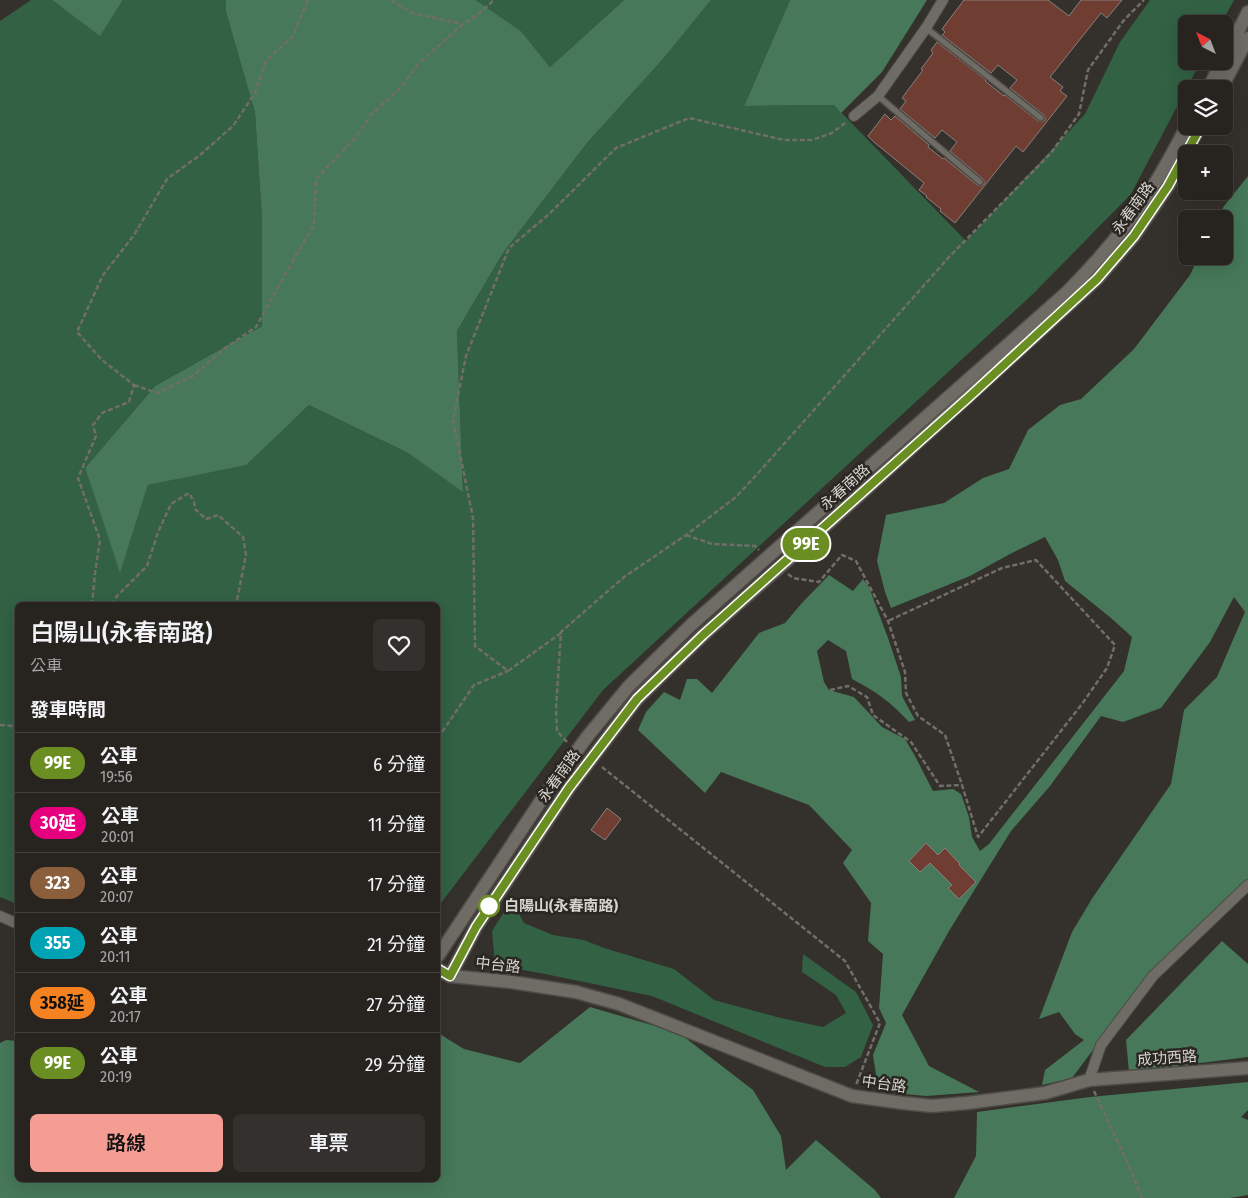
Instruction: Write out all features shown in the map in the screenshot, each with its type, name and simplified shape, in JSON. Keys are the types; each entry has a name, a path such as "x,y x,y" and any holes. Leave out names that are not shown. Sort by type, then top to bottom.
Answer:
{"street":[{"path":"854,116 878,96 926,28 943,0"},
{"path":"1233,41 1248,12"},
{"path":"1226,80 1248,38"},
{"name":"永春南路","path":"1163,183 1183,135"},
{"name":"永春南路","path":"450,976 476,927 569,788 637,699 703,635 976,390 1093,274 1132,216 1163,183 1194,135"},
{"name":"永春南路","path":"440,953 542,799 587,736 629,686 691,625 1066,293 1093,274"},
{"path":"1089,1080 1101,1046 1153,976 1248,885"},
{"path":"0,916 15,923"},
{"name":"中台路","path":"440,970 450,976 511,982 576,992 610,1002 852,1096 932,1106 1046,1093 1089,1080"},
{"name":"成功西路","path":"1089,1080 1248,1068"}],"lane":[{"path":"926,28 1041,118"},
{"path":"878,96 980,182"}],"path":[{"path":"308,0 292,37 266,61 255,93 233,126 200,155 167,179 134,235 104,275 77,332 102,360 134,385 157,394 193,376 225,348 256,328 314,224 316,179 354,138 372,114 401,87 418,64 463,24 475,18 494,0"},
{"path":"391,0 412,13 463,24"},
{"path":"440,735 474,685 508,671 561,632 624,576 686,535 736,497 949,257 1052,153 1078,114 1088,70 1124,20 1144,0"},
{"path":"508,671 475,646 473,518 453,420 466,356 509,248 548,215 616,148 689,118 784,140 812,140 832,133 854,116"},
{"path":"92,602 100,540 78,478 96,436 93,424 102,413 129,402 134,385"},
{"path":"114,602 117,596 147,566 158,532 171,504 189,493 194,502 195,509 206,519 218,515 243,537 246,555 237,602"},
{"path":"686,535 712,544 755,546 762,553"},
{"path":"785,572 793,578 820,582 842,555 856,561 888,621 905,672 906,693 918,716 945,734 978,837 1082,704 1107,668 1115,645 1036,560 1002,568 888,621"},
{"path":"561,632 556,709 557,731 568,742"},
{"path":"830,690 848,686 868,697 873,715 911,742 940,786 962,785"},
{"path":"0,725 15,726"},
{"path":"602,767 845,961 880,1023 852,1096"},
{"path":"1089,1080 1142,1198"}],"green space":[{"path":"31,0 52,0 100,35 123,0 226,0 226,12 255,113 262,219 262,326 155,386 85,468 120,572 148,485 246,464 309,405 408,453 463,491 457,331 503,253 587,143 664,58 711,0 790,0 744,106 834,105 966,241 1085,114 1120,42 1150,0 1234,0 1226,15 1178,15 1178,70 1196,70 1191,80 1178,80 1178,105 1131,194 1034,293 603,690 440,904 440,602 15,602 15,903 0,897 0,21"},
{"path":"52,0 123,0 100,36"},
{"path":"226,0 476,0 521,31 550,67 624,0 711,0 664,58 587,143 503,253 457,331 463,492 408,453 309,405 246,465 148,485 120,573 85,468 155,386 262,326 262,219 255,113 226,12"},
{"path":"476,0 624,0 550,67 521,31"},
{"path":"790,0 927,0 882,72 841,113 834,105 744,106"},
{"path":"1248,176 1248,880 1149,975 1072,1078 1042,1085 1045,1070 1084,1040 1075,1034 1059,1012 1039,1019 1072,932 1093,897 1171,784 1184,710 1217,677 1245,612 1234,597 1210,642 1161,708 1123,722 1101,716 1050,786 1011,831 949,931 902,1015 929,1066 979,1092 926,1096 883,1092 877,1081 873,1055 886,1023 879,1008 883,954 868,941 871,903 843,863 852,850 809,805 721,772 705,793 638,730 646,712 664,692 680,700 687,679 697,679 712,693 759,633 785,623 829,575 853,591 863,579 869,587 901,677 902,696 915,720 909,722 882,698 852,679 846,651 828,640 817,651 824,682 829,690 854,697 882,727 905,739 933,791 953,789 961,794 969,817 972,837 980,851 989,844 1124,671 1132,637 1065,581 1058,560 1045,537 970,576 891,608 877,561 886,515 944,503 983,478 1009,469 1028,430 1060,405 1081,399 1134,349 1190,275 1195,265 1233,265 1233,210 1222,210 1229,200 1233,200 1233,195"},
{"path":"515,906 524,923 553,935 584,940 674,969 714,1000 823,1027 846,1013 836,995 802,972 803,954 856,992 873,1025 861,1057 845,1067 825,1067 652,996 495,965 492,931 506,909"},
{"path":"1222,941 1248,964 1248,1057 1129,1072 1126,1040"},
{"path":"590,1007 679,1033 753,1090 781,1136 786,1170 816,1140 875,1190 881,1198 0,1198 0,1043 6,1040 15,1041 15,1182 440,1182 440,1034 464,1049 520,1063"},
{"path":"1248,1082 1248,1110 1241,1117 1248,1120 1248,1195 1230,1198 954,1198 976,1156 977,1112 1090,1097"}],"building":[{"path":"964,0 1048,0 1069,16 1081,0 1122,0 1107,18 1101,13 1050,77 1063,87 1060,91 1067,96 1023,152 1016,146 955,223 919,190 924,183 868,136 885,114 891,120 895,116 929,145 928,147 977,185 981,186 984,184 983,179 950,151 957,142 942,130 935,138 900,109 906,101 902,98 923,70 921,69 933,53 931,50 937,42 1038,121 1042,122 1045,120 1044,115 1010,88 1017,80 998,65 991,73 942,35 945,32 942,29"},
{"path":"607,808 621,819 605,840 591,830"},
{"path":"926,843 938,855 945,848 976,882 959,899 948,888 952,885 930,863 920,872 909,861"}],"bus line":[{"name":"99E","path":"440,970 450,976 476,927 569,788 637,699 703,635 969,397 1097,279 1134,236 1168,186 1196,135"}],"place":[{"name":"白陽山(永春南路)","path":"489,906"}]}
